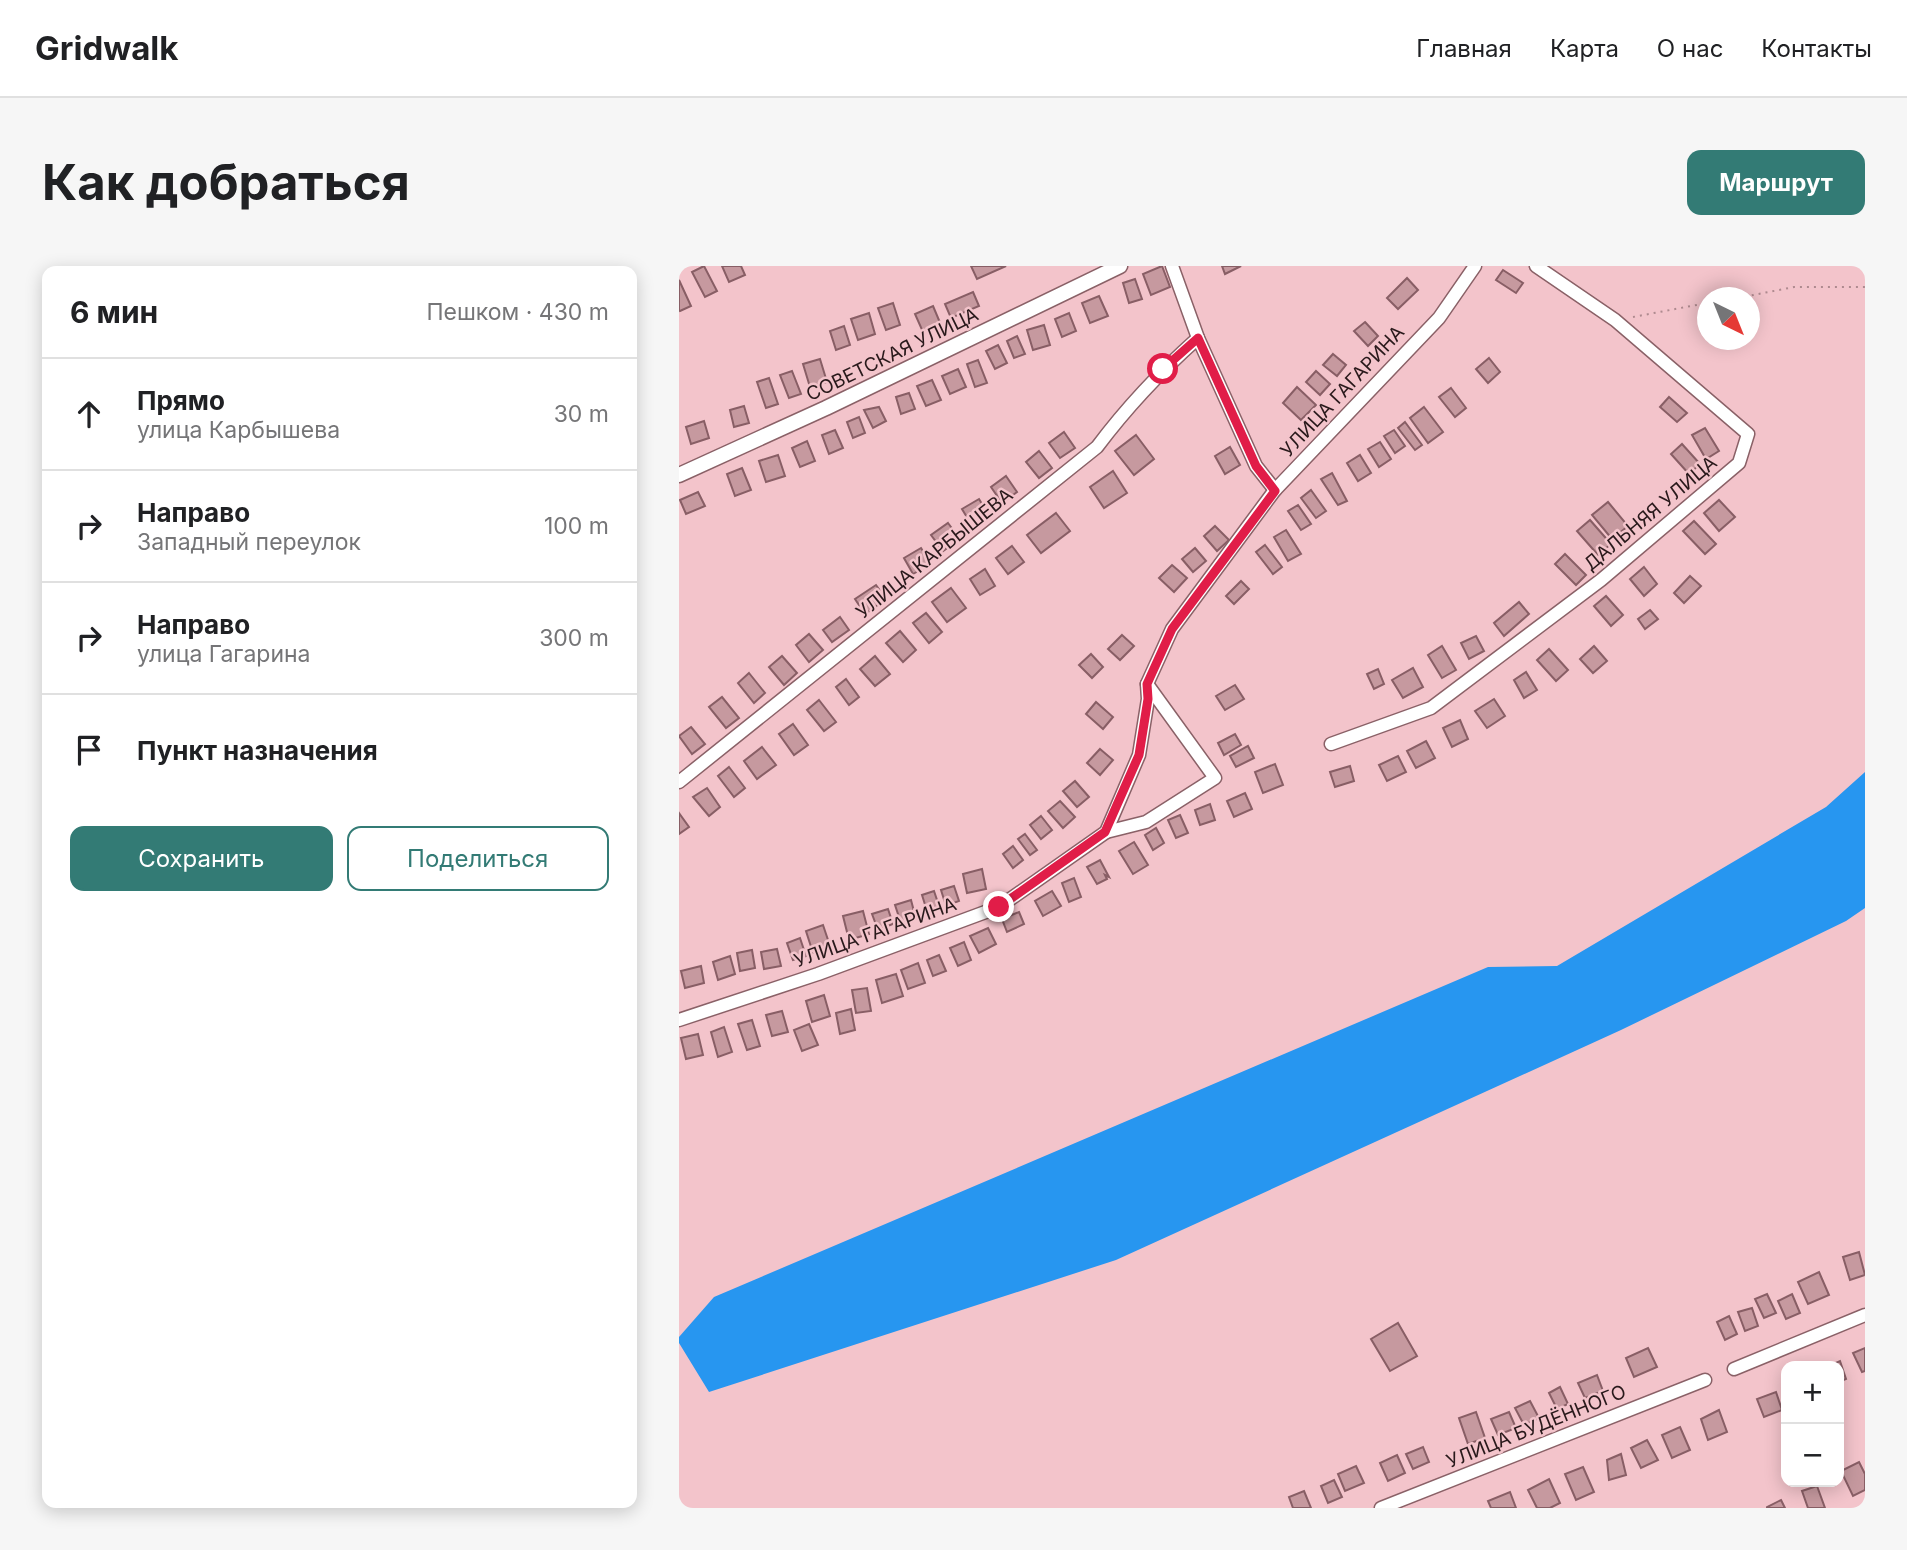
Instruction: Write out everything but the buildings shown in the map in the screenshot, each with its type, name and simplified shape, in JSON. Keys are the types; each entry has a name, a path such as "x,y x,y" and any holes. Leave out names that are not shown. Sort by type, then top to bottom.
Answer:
{"street":[{"name":"СОВЕТСКАЯ УЛИЦА","path":"679,475 826,408 1120,266"},
{"path":"1172,266 1198,338 1256,466 1275,491"},
{"name":"УЛИЦА ГАГАРИНА","path":"1105,832 1139,755 1148,699 1147,684 1172,629 1275,491 1439,318 1475,266"},
{"name":"ДАЛЬНЯЯ УЛИЦА","path":"1331,744 1431,708 1601,580 1739,463 1748,434 1615,320 1537,266"},
{"name":"УЛИЦА КАРБЫШЕВА","path":"679,782 1097,447 1148,386 1198,338"},
{"name":"УЛИЦА ГАГАРИНА","path":"679,1020 818,974 999,907 1105,832 1146,822 1215,778 1147,684"},
{"path":"1734,1369 1865,1315"},
{"name":"УЛИЦА БУДЁННОГО","path":"1381,1508 1705,1380"}],"path":[{"path":"1760,294 1794,287 1865,287"},
{"path":"1615,320 1697,305"}],"water":[{"path":"1865,772 1865,908 1846,921 1621,1030 1116,1260 709,1392 679,1343 679,1337 714,1297 1488,967 1557,966 1826,807"}],"route":[{"path":"999,907 1105,832 1139,755 1148,699 1147,684 1172,629 1275,491 1256,466 1198,338 1163,369"}]}
